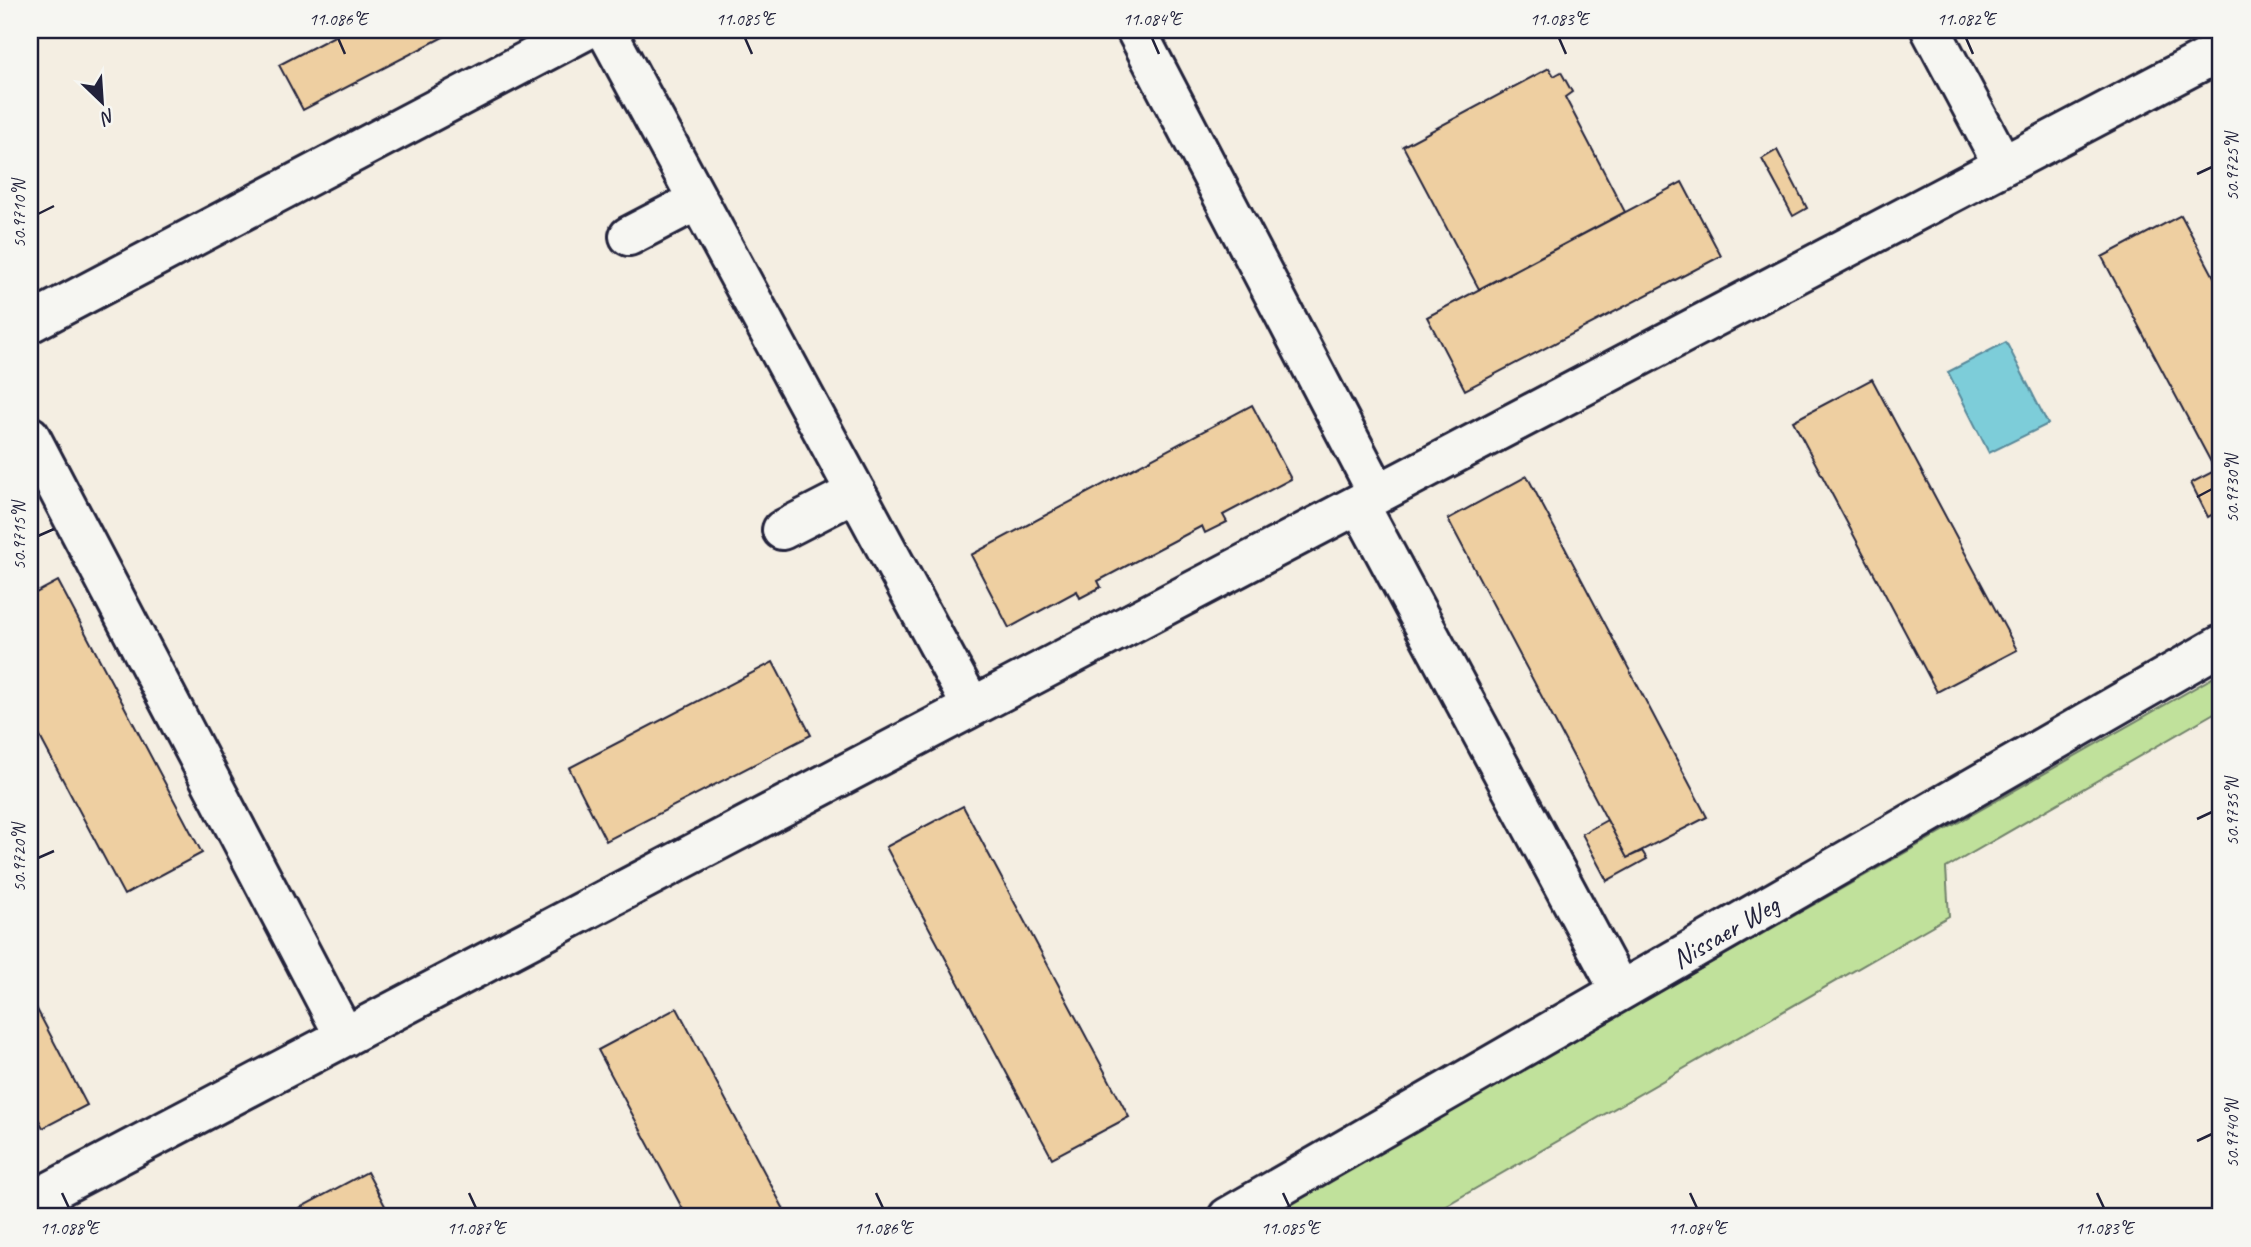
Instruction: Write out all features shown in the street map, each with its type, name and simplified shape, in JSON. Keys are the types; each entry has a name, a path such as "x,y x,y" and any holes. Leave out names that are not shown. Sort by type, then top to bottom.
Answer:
{"street":[{"path":"30,323 586,30"},
{"path":"606,30 972,707"},
{"path":"1136,30 1368,499 1620,991"},
{"path":"1931,30 2003,166"},
{"path":"30,1202 2221,51"},
{"path":"629,236 698,200"},
{"path":"30,436 345,1037"},
{"path":"782,530 856,492"},
{"name":"Nissaer Weg","path":"1228,1217 2221,645"}],"green space":[{"path":"2221,673 2221,709 1946,868 1949,916 1426,1217 1264,1217"}],"water":[{"path":"2006,342 2048,424 1989,453 1948,372"}],"building":[{"path":"346,30 444,30 447,35 303,110 279,65"},
{"path":"1549,68 1554,76 1561,72 1572,92 1565,97 1625,212 1479,289 1403,146"},
{"path":"1777,150 1807,208 1793,216 1762,159"},
{"path":"1682,182 1721,256 1465,390 1427,317"},
{"path":"2181,215 2221,290 2221,481 2102,257"},
{"path":"1872,379 2017,650 1937,692 1793,421"},
{"path":"1252,405 1291,479 1223,515 1227,522 1205,533 1202,526 1098,581 1101,587 1080,598 1077,591 1009,628 971,555"},
{"path":"2216,470 2221,481 2221,509 2208,517 2191,483"},
{"path":"1527,476 1707,817 1627,858 1448,519"},
{"path":"58,581 202,853 124,895 30,718 30,596"},
{"path":"773,662 811,735 606,841 569,768"},
{"path":"963,806 1129,1117 1052,1158 886,847"},
{"path":"1607,820 1627,858 1642,851 1647,859 1607,881 1582,834"},
{"path":"30,996 87,1105 43,1128 30,1103"},
{"path":"677,1008 788,1217 687,1217 598,1050"},
{"path":"367,1172 391,1217 290,1217 288,1214"}]}
